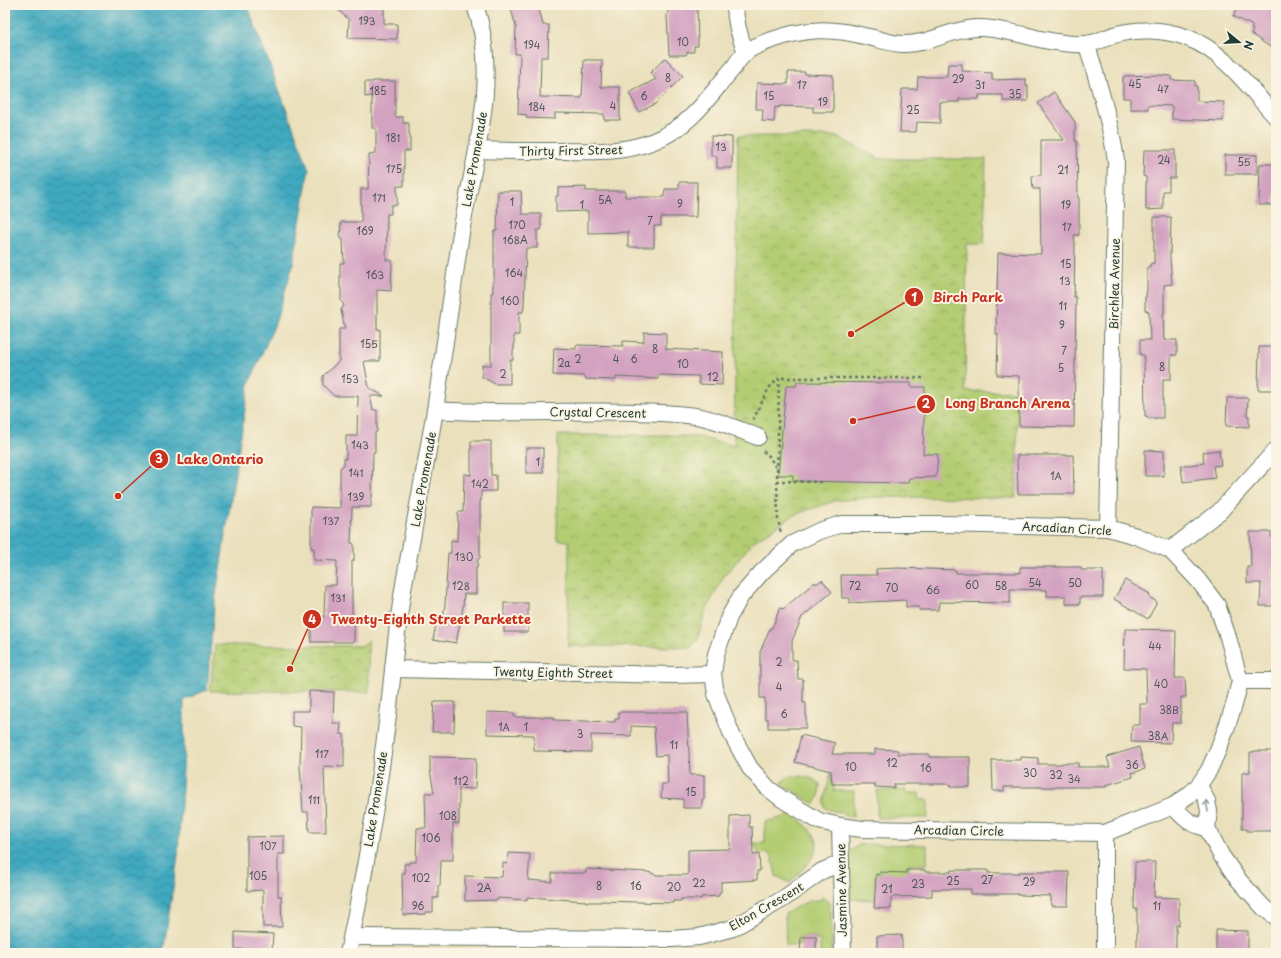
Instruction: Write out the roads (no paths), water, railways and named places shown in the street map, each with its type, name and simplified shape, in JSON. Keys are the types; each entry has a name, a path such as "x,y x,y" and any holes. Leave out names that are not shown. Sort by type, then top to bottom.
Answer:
{"street":[{"name":"Lake Promenade","path":"348,953 375,808 403,593 435,410 461,234 478,150 487,75 483,35 475,5"},
{"path":"735,5 735,15 739,35 746,52"},
{"name":"Thirty First Street","path":"478,150 603,152 632,148 646,144 672,131 695,113 746,52 768,42 790,35 822,29 836,30 901,44 916,44 974,28 1003,30 1038,39 1087,45 1115,34 1134,31 1152,30 1171,32 1205,46 1220,56 1276,117"},
{"name":"Birchlea Avenue","path":"1087,45 1105,105 1116,160 1108,528"},
{"name":"Crystal Crescent","path":"435,410 463,412 613,411 699,416 715,420 753,435"},
{"path":"1170,550 1218,512 1276,450"},
{"name":"Arcadian Circle","path":"842,524 943,524 1108,528 1136,536 1170,550 1198,580 1217,605 1228,637 1240,681 1234,706 1209,770 1199,785 1189,795 1173,806 1105,833 862,829 819,821 792,805 768,788 750,768 732,735 716,694 713,674 716,654 729,617 741,596 762,572 792,544 819,531 842,524"},
{"name":"Twenty Eighth Street","path":"393,669 713,674"},
{"path":"1240,681 1276,681"},
{"path":"1199,785 1207,801 1209,810 1207,828 1221,855 1237,878 1264,908 1276,917"},
{"path":"1173,806 1185,820 1207,828"},
{"name":"Jasmine Avenue","path":"840,826 843,953"},
{"path":"1105,833 1105,953"},
{"name":"Elton Crescent","path":"352,937 656,939 699,937 733,928 783,899 822,872 841,863"}],"water":[{"path":"5,5 248,5 309,169 293,265 275,324 249,384 214,608 207,690 184,700 184,753 178,856 163,953 5,953"}],"place":[{"name":"Birch Park","path":"851,334"},
{"name":"Long Branch Arena","path":"853,421"},
{"name":"Lake Ontario","path":"118,496"},
{"name":"Twenty-Eighth Street Parkette","path":"290,669"}]}
